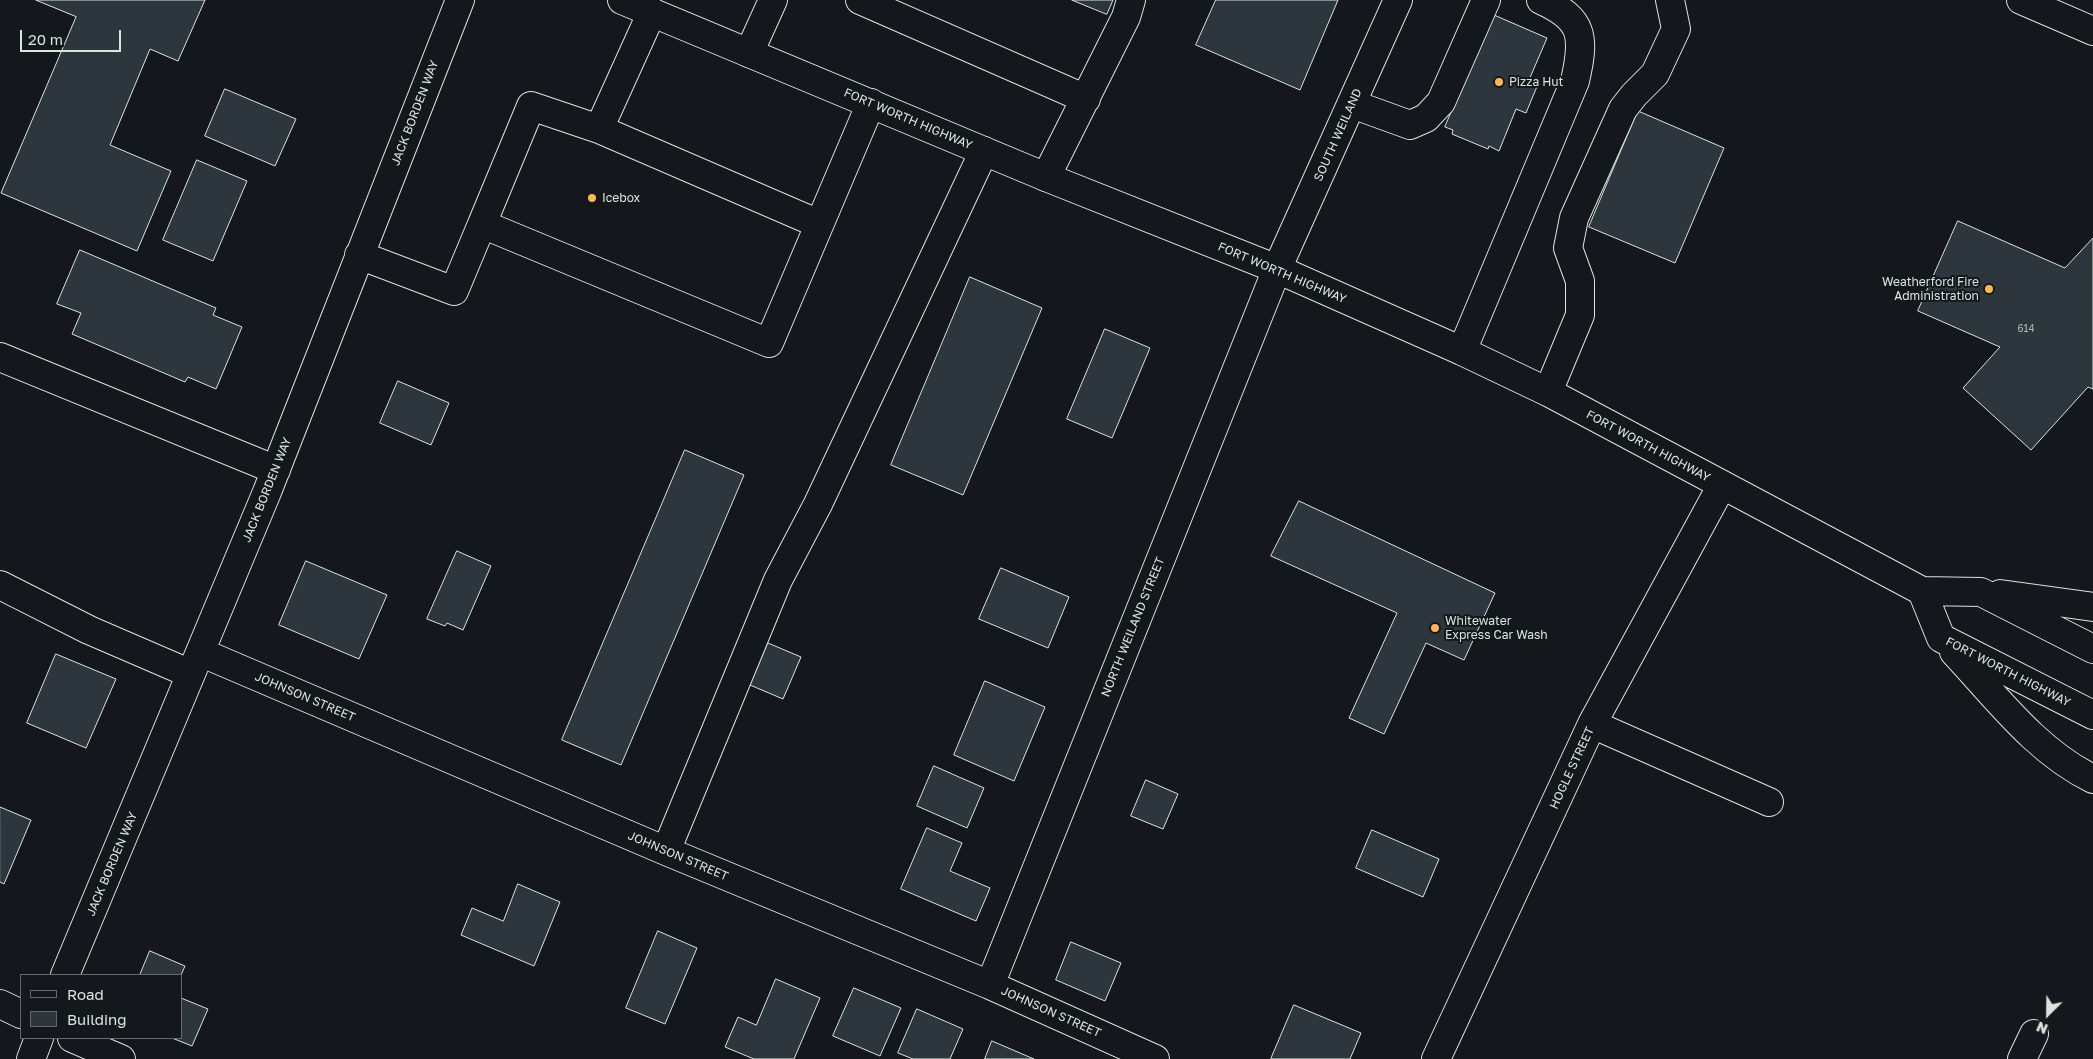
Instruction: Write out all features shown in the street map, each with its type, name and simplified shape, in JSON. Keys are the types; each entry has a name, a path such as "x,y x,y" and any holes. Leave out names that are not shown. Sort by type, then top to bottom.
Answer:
{"street":[{"name":"JACK BORDEN WAY","path":"65,974 276,470 460,0"},
{"name":"FORT WORTH HIGHWAY","path":"622,0 1046,177 1277,269 1462,351 1548,392 1922,591 1980,592 2093,649"},
{"path":"749,53 773,0"},
{"path":"860,0 1086,99"},
{"path":"1046,177 1126,17 1131,0"},
{"name":"SOUTH WEILAND","path":"1277,269 1398,0"},
{"path":"1352,104 1410,125 1426,118 1441,102 1486,0"},
{"path":"1462,351 1577,72 1581,55 1579,30 1561,9 1541,0"},
{"path":"1548,392 1580,315 1580,281 1568,248 1574,218 1623,109 1655,74 1676,29 1670,0"},
{"path":"2021,0 2093,31"},
{"path":"599,129 652,12"},
{"path":"482,224 770,343 870,103"},
{"path":"359,255 454,292 531,106 599,129 819,224"},
{"path":"666,851 778,580 818,504 984,151"},
{"name":"NORTH WEILAND STREET","path":"990,985 1277,269"},
{"path":"0,357 276,470"},
{"name":"HOGLE STREET","path":"1436,1059 1592,724 1722,485"},
{"name":"JOHNSON STREET","path":"0,585 89,630 196,663 666,851 990,985 1155,1059"},
{"name":"FORT WORTH HIGHWAY","path":"1922,591 1941,638 2093,715"},
{"path":"1980,592 2093,607"},
{"path":"1941,638 2040,745 2077,772 2093,779"},
{"path":"1592,724 1770,802"},
{"path":"0,1004 20,1014"},
{"path":"2022,1059 2034,1034"},
{"path":"31,1059 39,1039"},
{"path":"74,1039 121,1059"}],"building":[{"path":"36,0 205,0 178,61 150,49 110,145 171,171 137,251 1,193 76,17"},
{"path":"1072,0 1113,0 1107,14"},
{"path":"1216,0 1338,0 1300,90 1196,45"},
{"name":"Pizza Hut","path":"1494,15 1547,38 1529,80 1538,84 1526,113 1516,109 1499,151 1489,146 1488,149 1452,134 1453,130 1445,127"},
{"path":"225,89 296,119 275,166 205,136"},
{"path":"1638,111 1724,148 1675,263 1589,227"},
{"path":"197,160 247,181 213,261 163,240"},
{"path":"1958,221 2065,268 2093,238 2093,389 2088,387 2031,450 1963,388 2000,347 1918,311"},
{"path":"80,250 216,308 213,315 242,327 216,389 188,377 185,382 72,334 81,313 57,304"},
{"path":"970,277 1042,308 963,495 891,465"},
{"path":"1105,329 1150,348 1112,438 1067,419"},
{"path":"398,381 449,403 431,445 380,423"},
{"path":"685,450 744,475 621,765 562,740"},
{"name":"Whitewater Express Car Wash","path":"1299,501 1495,593 1464,660 1426,643 1384,734 1349,718 1397,613 1271,556"},
{"path":"457,551 491,566 463,630 447,623 445,626 427,619"},
{"path":"306,561 387,595 359,659 279,625"},
{"path":"1001,568 1069,597 1048,648 979,619"},
{"path":"768,643 801,657 783,699 750,685"},
{"path":"56,654 116,679 86,748 27,723"},
{"path":"985,681 1045,707 1014,781 954,755"},
{"path":"934,766 984,788 967,828 917,806"},
{"path":"1146,780 1178,794 1163,829 1131,816"},
{"path":"0,807 31,820 4,884 0,882"},
{"path":"927,828 962,843 950,871 990,888 976,921 901,889"},
{"path":"1372,830 1439,859 1423,897 1356,868"},
{"path":"518,884 560,902 534,966 461,935 472,908 503,921"},
{"path":"658,931 697,948 665,1024 626,1008"},
{"path":"1071,942 1121,963 1105,1001 1056,980"},
{"path":"150,951 185,966 181,974 140,974"},
{"path":"776,979 820,998 794,1059 754,1059 725,1047 738,1017 756,1025"},
{"path":"854,988 901,1008 880,1056 833,1036"},
{"path":"182,998 208,1009 192,1046 174,1039 182,1039"},
{"path":"1294,1005 1361,1033 1350,1059 1271,1059"},
{"path":"917,1009 963,1029 950,1059 913,1059 898,1053"},
{"path":"992,1041 1034,1059 985,1059"}],"place":[{"name":"Pizza Hut","path":"1499,82"},
{"name":"Icebox","path":"592,198"},
{"name":"Weatherford Fire Administration","path":"1989,289"},
{"name":"Whitewater Express Car Wash","path":"1435,628"}]}
